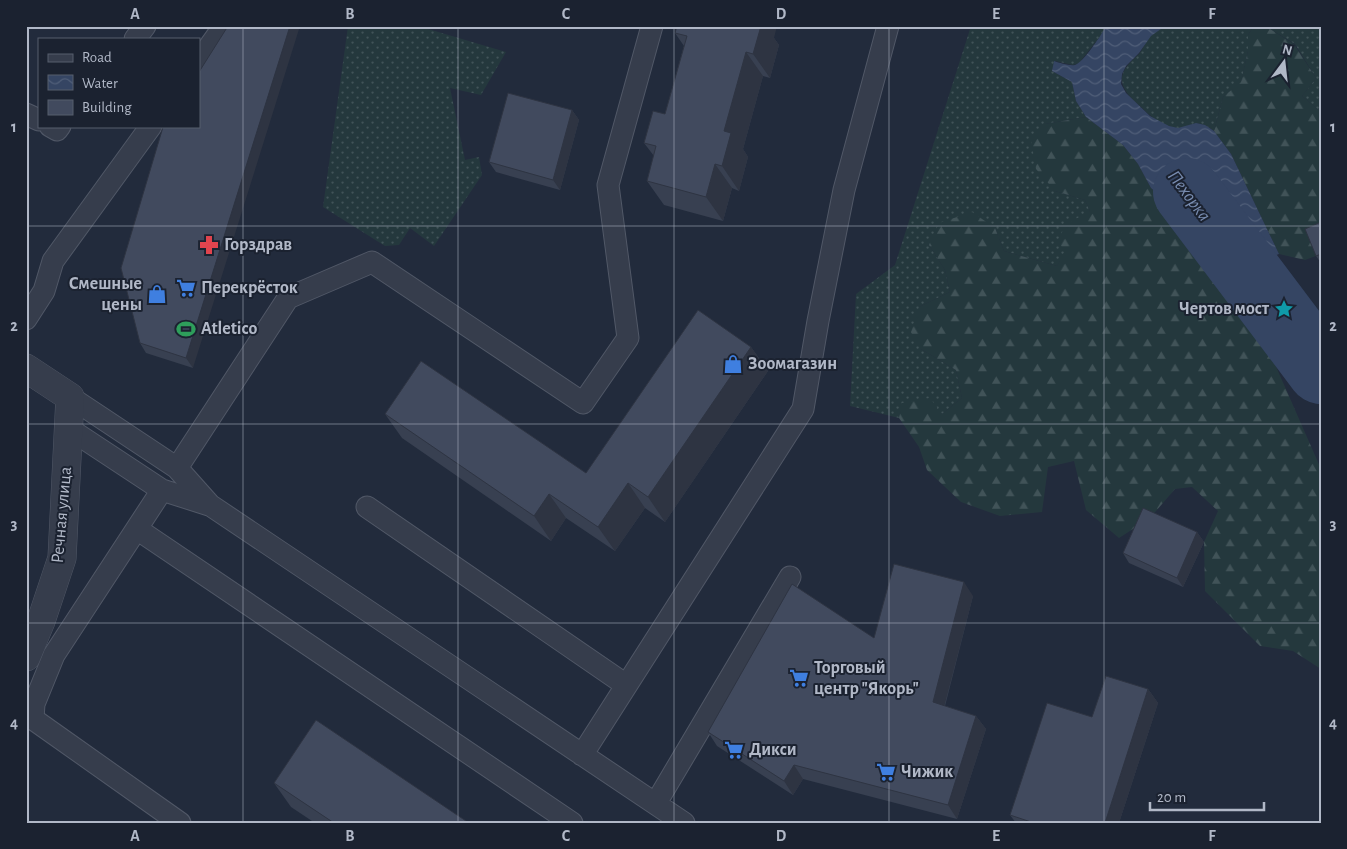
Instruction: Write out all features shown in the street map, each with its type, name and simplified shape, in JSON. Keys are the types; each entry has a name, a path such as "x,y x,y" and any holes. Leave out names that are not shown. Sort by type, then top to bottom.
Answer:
{"street":[{"path":"26,368 70,398"},
{"name":"Речная улица","path":"26,657 41,621 62,558 70,398"}],"lane":[{"path":"136,38 145,26"},
{"path":"200,60 224,26"},
{"path":"177,468 288,298 372,262 583,403 628,338 608,185 652,26"},
{"path":"582,755 803,408 844,190 888,26"},
{"path":"26,114 38,120"},
{"path":"26,319 44,291 53,261 150,128"},
{"path":"70,398 177,468 210,505 684,823"},
{"path":"68,428 162,490 210,505"},
{"path":"162,490 54,655 34,704 33,719 180,823"},
{"path":"366,508 626,685"},
{"path":"137,529 572,823"},
{"path":"656,804 790,577"}],"green space":[{"path":"348,26 418,26 506,52 481,95 450,88 465,160 479,157 482,175 434,246 410,228 399,245 385,246 323,207"},
{"path":"971,26 1106,26 1079,63 1073,65 1055,61 1052,71 1072,82 1076,101 1086,117 1045,124 1055,191 1085,200 1090,211 1057,266 1004,251 995,228 929,245 945,270 950,292 919,307 921,349 956,370 962,398 942,414 903,403 899,418 850,406 856,294 895,265"},
{"path":"1165,26 1254,26 1248,35 1248,51 1241,83 1223,97 1214,131 1200,124 1178,128 1163,124 1135,102 1124,87 1122,77 1124,71 1151,36"},
{"path":"1254,26 1265,26 1294,44 1316,78 1302,96 1321,112 1321,254 1305,260 1279,254 1231,154 1214,131 1223,97 1241,82 1248,51 1248,35"},
{"path":"1265,26 1321,26 1321,112 1302,96 1316,78 1295,44"},
{"path":"1086,117 1123,145 1138,164 1151,188 1182,215 1202,237 1223,274 1226,294 1259,315 1274,362 1321,469 1321,669 1293,651 1260,646 1205,591 1204,542 1218,511 1192,487 1175,489 1150,518 1119,538 1086,510 1074,461 1048,467 1042,512 1000,516 961,502 927,470 919,447 899,418 902,403 930,398 942,414 962,398 956,370 921,349 911,332 919,307 950,292 945,270 929,245 939,223 972,212 995,228 1004,251 1057,266 1065,251 1058,242 1065,225 1090,211 1085,200 1055,191 1036,169 1031,140 1045,124"}],"water":[{"path":"1106,26 1165,26 1151,36 1139,53 1126,66 1122,74 1121,84 1126,93 1150,116 1169,126 1178,128 1196,123 1205,125 1214,131 1231,154 1279,254 1223,274 1202,237 1182,215 1151,188 1138,164 1123,145 1086,117 1076,101 1072,82 1052,71 1054,61 1070,65 1078,63 1092,48"}],"building":[{"path":"228,26 290,26 186,358 140,343 121,268 163,128 200,128 200,70"},
{"path":"677,26 761,26 753,54 746,52 724,131 731,133 722,166 715,164 706,197 647,181 656,146 644,143 653,111 665,114 687,36 675,33"},
{"path":"508,93 572,110 553,180 489,162"},
{"path":"1321,222 1321,254 1316,256 1305,229"},
{"path":"698,310 751,347 648,497 628,483 598,527 549,494 534,516 385,414 421,361 586,473"},
{"path":"1143,508 1197,532 1177,578 1123,553"},
{"path":"894,564 964,582 933,702 976,716 948,805 794,765 784,781 708,732 792,584 874,638"},
{"path":"1106,676 1148,689 1105,823 1034,823 1010,815 1047,703 1092,717"},
{"path":"316,720 469,823 334,823 274,783"}],"waterway":[{"name":"Пехорка","path":"1187,192 1321,370"}],"place":[{"name":"Горздрав","path":"209,245"},
{"name":"Перекрёсток","path":"186,288"},
{"name":"Смешные цены","path":"157,294"},
{"name":"Чертов мост","path":"1284,309"},
{"name":"Atletico","path":"186,329"},
{"name":"Зоомагазин","path":"733,364"},
{"name":"Торговый центр \"Якорь\"","path":"799,678"},
{"name":"Дикси","path":"734,750"},
{"name":"Чижик","path":"886,772"}]}
